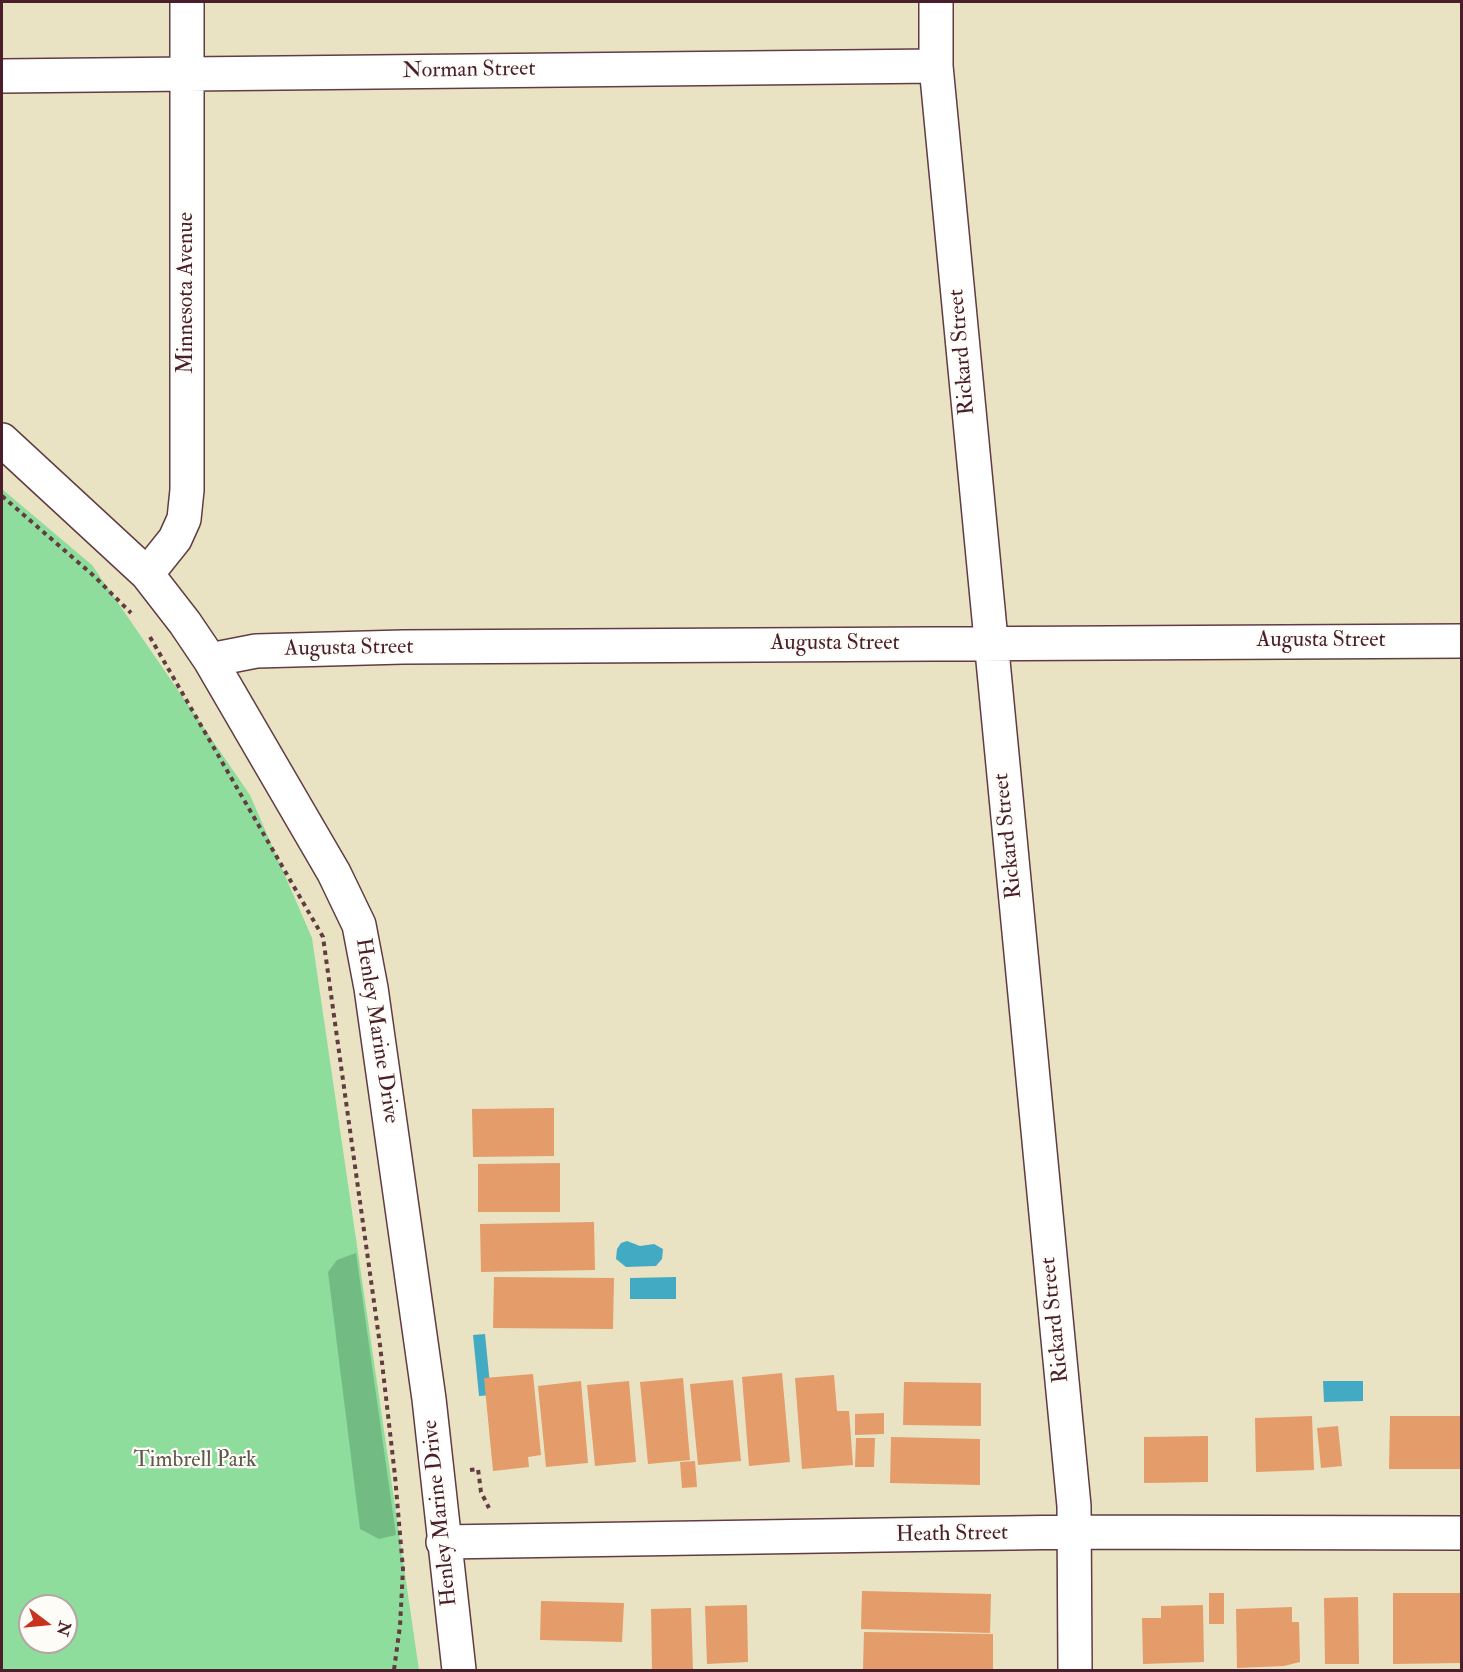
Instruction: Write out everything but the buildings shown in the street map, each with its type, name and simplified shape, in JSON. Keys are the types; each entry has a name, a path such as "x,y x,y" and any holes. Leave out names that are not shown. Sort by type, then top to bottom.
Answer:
{"street":[{"name":"Minnesota Avenue","path":"147,574 175,539 184,519 188,490 187,2"},
{"name":"Rickard Street","path":"936,2 936,66 1073,1492 1075,1671"},
{"name":"Norman Street","path":"2,76 936,66"},
{"name":"Henley Marine Drive","path":"2,440 147,574 210,660 334,873 359,925 371,988 429,1399 459,1671"},
{"name":"Augusta Street","path":"210,660 256,651 403,647 1461,641"},
{"name":"Heath Street","path":"443,1542 1074,1532 1461,1533"}],"path":[{"path":"2,496 94,576 134,616"},
{"path":"146,631 323,936 380,1345 395,1476 403,1569 400,1626 394,1671"},
{"path":"478,1469 481,1492 489,1509"}],"green space":[{"name":"Timbrell Park","path":"2,489 92,565 250,795 312,938 419,1670 2,1670"},
{"path":"356,1253 396,1535 379,1539 360,1529 328,1272 337,1260"}],"water":[{"path":"627,1241 640,1246 654,1244 663,1249 662,1259 656,1266 626,1267 616,1259 617,1249 621,1243"},
{"path":"676,1277 676,1299 630,1299 630,1278"},
{"path":"485,1334 491,1395 479,1396 473,1335"},
{"path":"1323,1381 1363,1381 1363,1401 1324,1402"}]}
